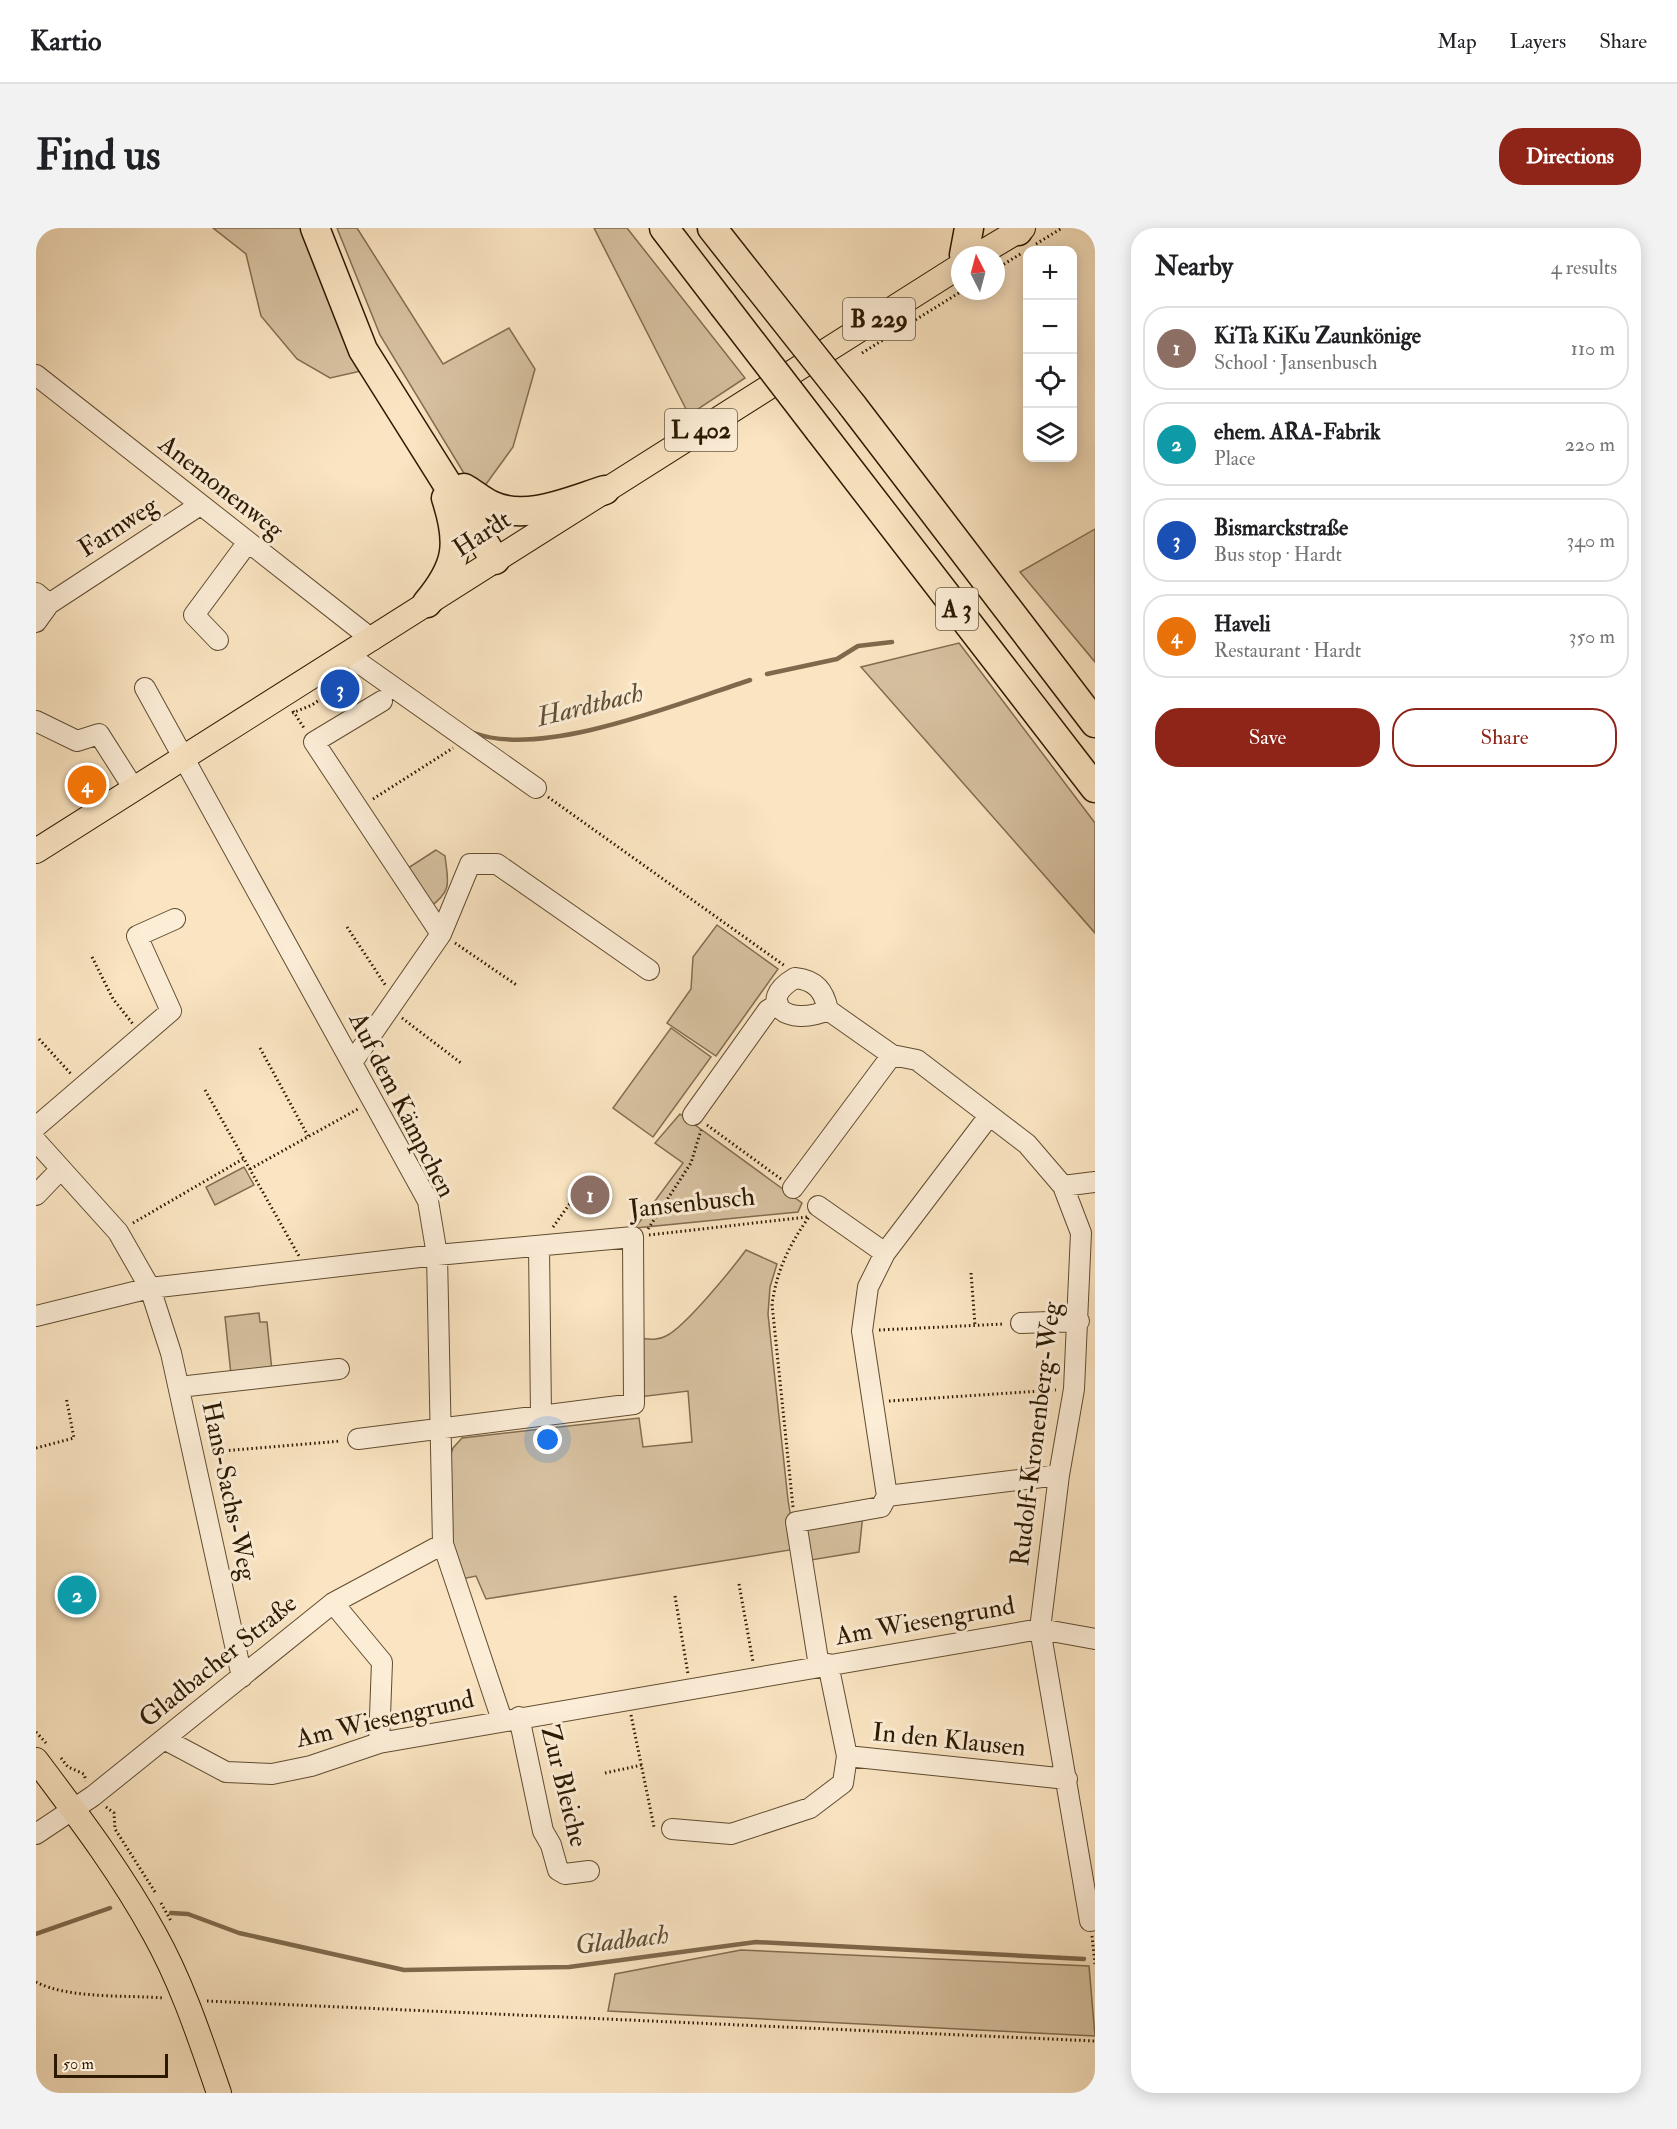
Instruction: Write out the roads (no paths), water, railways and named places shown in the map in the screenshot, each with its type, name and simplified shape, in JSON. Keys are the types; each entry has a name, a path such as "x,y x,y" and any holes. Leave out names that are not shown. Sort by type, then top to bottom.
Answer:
{"highway":[{"path":"315,228 363,350 437,470 501,556"},
{"path":"326,228 369,338 464,488 501,556"},
{"name":"A 3","path":"664,228 1095,788"},
{"name":"A 3","path":"712,228 852,405 1095,723"},
{"path":"966,246 969,228"},
{"path":"427,603 447,579 454,551 451,513 437,470"},
{"path":"464,488 493,506 520,510 548,507 605,489"}],"main road":[{"path":"992,246 1018,229"},
{"name":"Hardt","path":"36,851 181,758 283,697 605,489 797,371 951,272"},
{"path":"44,1755 83,1803 98,1842 154,1933 187,2000 219,2093"}],"street":[{"name":"Anemonenweg","path":"36,375 374,639"},
{"name":"Farnweg","path":"43,599 200,505"},
{"path":"218,640 194,615 248,542"},
{"path":"36,622 43,599"},
{"path":"348,655 536,788"},
{"name":"Auf dem Kämpchen","path":"145,688 305,983 352,1061 428,1201 437,1255 443,1544 510,1719"},
{"path":"382,701 314,742 441,934"},
{"path":"36,721 77,741 99,735 134,789"},
{"path":"352,1061 441,934 470,864 497,864 649,970"},
{"path":"36,1127 81,1085 171,1011 137,936 175,919"},
{"name":"Rudolf-Kronenberg-Weg","path":"778,1004 779,993 786,983 795,978 807,980 821,990 828,1010 892,1055 917,1060 1027,1144 1063,1185 1082,1233 1074,1389 1059,1475 1040,1629 1067,1779 1086,1841 1093,1921"},
{"path":"693,1115 768,1010 778,1004 781,1011 792,1018 806,1018 828,1010"},
{"path":"793,1188 892,1055"},
{"path":"989,1116 885,1253 868,1287 862,1331 887,1496 1059,1475"},
{"name":"Hans-Sachs-Weg","path":"36,1141 118,1233 150,1288 171,1353 242,1677"},
{"path":"36,1195 60,1170"},
{"path":"1063,1185 1095,1182"},
{"path":"814,1211 885,1253"},
{"name":"Jansenbusch","path":"36,1316 150,1288 309,1272 437,1255 638,1236 634,1404 541,1415"},
{"path":"358,1439 541,1415 539,1246"},
{"path":"1021,1323 1079,1321"},
{"name":"Hans-Sachs-Weg","path":"179,1387 339,1369"},
{"name":"Am Wiesengrund","path":"824,1665 796,1522 881,1507 887,1496"},
{"name":"Gladbacher Straße","path":"36,1834 83,1803 333,1603 443,1544"},
{"path":"333,1603 382,1662 379,1743"},
{"path":"1040,1629 1095,1639"},
{"name":"Am Wiesengrund","path":"164,1739 226,1772 272,1774 311,1766 379,1743 1040,1629"},
{"name":"In den Klausen","path":"824,1665 847,1756 1067,1779"},
{"name":"Zur Bleiche","path":"510,1719 543,1831 551,1845 558,1870 565,1874 589,1870"},
{"path":"672,1829 731,1834 810,1808 843,1783 847,1756"}],"waterway":[{"name":"Hardtbach","path":"767,674 837,659 858,646 892,642"},
{"name":"Hardtbach","path":"474,733 503,739 536,739 573,734 650,714 750,680"},
{"name":"Gladbach","path":"36,1934 110,1908"},
{"name":"Gladbach","path":"171,1913 188,1914 239,1933 404,1970 569,1967 756,1942 1084,1959"}],"place":[{"name":"Bismarckstraße","path":"340,689"},
{"name":"Haveli","path":"87,785"},
{"name":"KiTa KiKu Zaunkönige","path":"590,1195"},
{"name":"ehem. ARA-Fabrik","path":"77,1595"}]}
